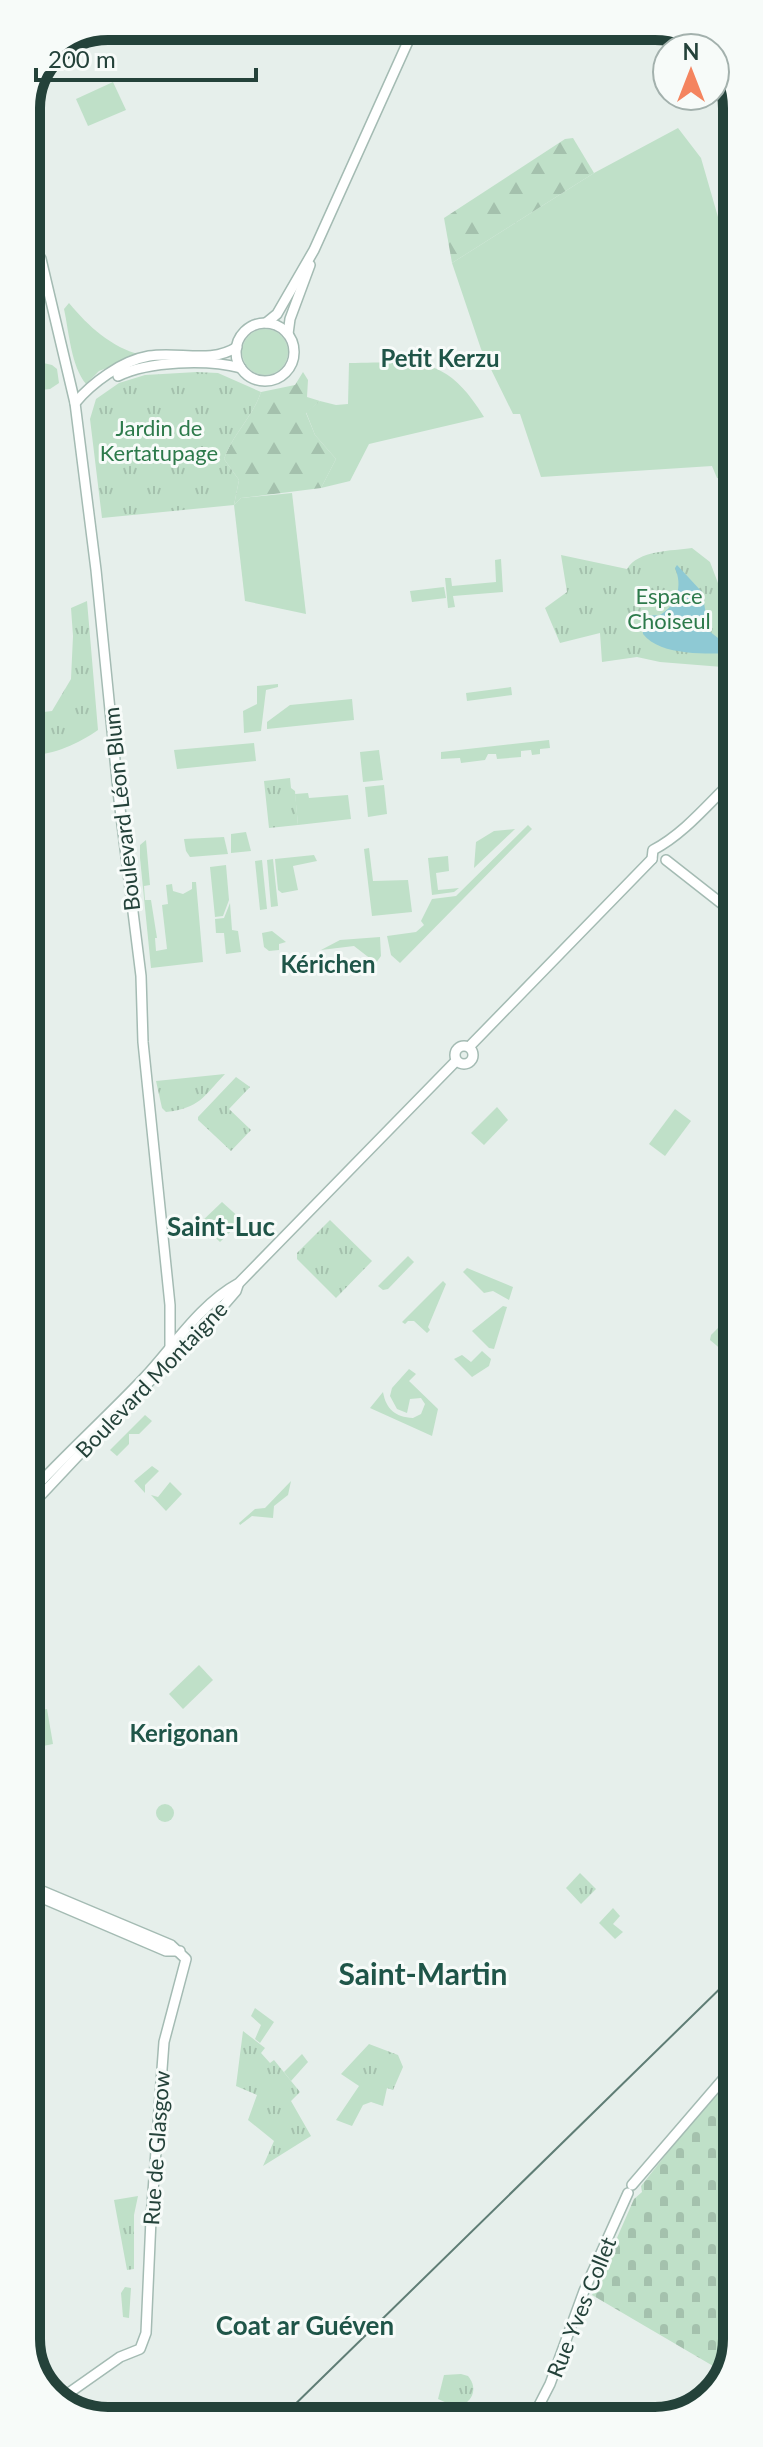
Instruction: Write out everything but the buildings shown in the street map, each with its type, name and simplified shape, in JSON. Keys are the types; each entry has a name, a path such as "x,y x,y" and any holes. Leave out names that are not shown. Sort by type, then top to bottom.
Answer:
{"main road":[{"path":"237,347 241,368 260,380 282,375 292,364 294,354 288,334 290,319 314,250 409,40"},
{"path":"75,403 98,382 128,364 149,356 223,354 237,347 247,330 266,323 277,314 314,250"},
{"name":"Boulevard Léon Blum","path":"40,258 75,403 96,570 119,800 141,976 142,1032 174,1350"},
{"path":"266,323 279,326 288,334"},
{"path":"75,403 80,403 116,377 139,367 212,364 241,368"},
{"path":"723,790 679,834 665,853 723,901"},
{"name":"Boulevard Montaigne","path":"186,1329 226,1290 239,1283 456,1061 454,1054 458,1048 469,1047 652,859 661,863 665,853"},
{"name":"Boulevard Montaigne","path":"40,1483 236,1291 239,1283"},
{"path":"170,1305 186,1329 187,1339 174,1350"},
{"name":"Boulevard Montaigne","path":"40,1496 174,1350"},
{"path":"40,1890 180,1951"},
{"path":"40,1897 164,1950 180,1951"},
{"name":"Rue de Glasgow","path":"68,2394 120,2357 140,2349 146,2333 164,2042 186,1959 180,1951"},
{"name":"Rue Yves Collet","path":"538,2407 550,2384 584,2291 630,2189 723,2079"}],"green space":[{"path":"113,82 126,110 88,126 76,99"},
{"path":"678,128 701,158 723,234 723,479 717,478 712,466 541,477 520,414 513,414 481,349 452,263 594,173"},
{"path":"573,138 594,173 452,263 444,218 565,139"},
{"path":"69,303 101,335 141,355 99,371 86,384 71,348 64,309"},
{"path":"265,329 281,336 288,352 281,368 265,375 249,368 242,352 249,336"},
{"path":"40,362 57,369 59,383 41,390"},
{"path":"349,363 411,363 442,371 470,396 484,417 369,444 350,481 321,488 336,459 315,435 306,412 320,401 348,404"},
{"path":"303,372 308,380 307,397 320,401 306,413 315,435 336,459 321,488 241,498 234,505 239,480 224,459 232,442 261,392 295,385"},
{"name":"Jardin de Kertatupage","path":"218,373 261,392 224,459 239,480 234,505 102,518 90,419 96,399 119,383 145,375"},
{"path":"292,493 306,614 245,601 234,505 241,498"},
{"name":"Espace Choiseul","path":"692,548 710,562 723,594 723,667 637,657 602,662 600,633 560,643 545,608 567,592 561,555 627,569 639,558"},
{"path":"501,559 503,592 453,596 455,607 448,608 445,578 451,578 452,586 496,582 495,560"},
{"path":"444,587 446,598 412,602 410,591"},
{"path":"87,601 98,730 64,748 40,754 40,712 52,711 71,679 71,608"},
{"path":"278,684 278,687 266,690 261,731 244,733 243,711 257,704 257,686"},
{"path":"511,687 512,695 467,701 466,693"},
{"path":"352,699 354,720 267,729 267,722 290,705"},
{"path":"549,740 550,748 540,749 540,754 532,755 531,750 521,751 521,757 497,759 496,754 488,754 485,760 461,763 460,758 441,759 441,752"},
{"path":"254,743 256,761 177,769 174,750"},
{"path":"379,750 383,780 363,782 360,752"},
{"path":"290,778 291,788 295,791 298,825 269,828 264,781"},
{"path":"384,785 387,814 368,817 365,787"},
{"path":"308,793 309,798 348,795 351,819 298,825 295,794"},
{"path":"528,825 532,829 400,963 391,955 387,936 416,932 424,925 421,921 432,899 456,896"},
{"path":"515,829 474,868 476,842 494,831"},
{"path":"246,832 251,851 231,853 231,834"},
{"path":"224,837 228,854 190,857 186,851 184,839"},
{"path":"146,840 150,885 144,886 145,900 151,900 156,951 167,949 162,905 168,904 166,885 172,884 173,891 183,894 192,889 192,882 196,882 203,962 151,968 140,858 140,845"},
{"path":"369,848 373,881 408,880 412,912 372,916 364,849"},
{"path":"314,855 317,861 293,866 298,890 282,893 278,890 275,859"},
{"path":"448,856 449,871 436,873 438,890 459,888 454,892 432,895 428,858"},
{"path":"273,859 278,906 271,907 267,860"},
{"path":"262,860 267,909 260,910 255,861"},
{"path":"226,865 229,900 223,916 215,917 210,867"},
{"path":"230,903 232,930 238,931 241,952 226,954 224,933 216,933 215,919 224,918"},
{"path":"272,931 286,942 279,944 279,950 269,951 264,947 262,933"},
{"path":"380,937 381,956 376,963 354,946 321,950 340,940"},
{"path":"225,1074 194,1104 166,1112 162,1108 156,1081"},
{"path":"236,1077 250,1087 229,1109 251,1130 231,1151 198,1117"},
{"path":"497,1107 508,1120 484,1145 471,1133"},
{"path":"675,1109 691,1121 665,1156 649,1144"},
{"path":"222,1202 242,1220 220,1242 200,1223"},
{"path":"330,1220 372,1261 336,1298 297,1259 297,1253"},
{"path":"408,1256 414,1262 388,1289 378,1286"},
{"path":"467,1268 513,1287 509,1300 493,1291 484,1293 463,1272"},
{"path":"443,1281 446,1284 427,1333 414,1321 402,1322"},
{"path":"503,1306 507,1307 494,1349 489,1348 472,1331"},
{"path":"723,1323 723,1351 710,1340"},
{"path":"482,1351 491,1359 489,1366 472,1377 454,1359 462,1355 471,1362"},
{"path":"409,1369 416,1374 409,1381 438,1409 432,1436 370,1408 383,1392 386,1403 396,1414 413,1418 421,1414 425,1404 421,1398 410,1399 407,1413 397,1409 390,1396 392,1388"},
{"path":"145,1415 152,1421 139,1434 129,1434 129,1444 117,1456 110,1450"},
{"path":"152,1466 159,1471 145,1485 145,1493 134,1481"},
{"path":"291,1481 288,1495 274,1506 273,1518 252,1516 240,1525 255,1509 265,1508"},
{"path":"170,1482 182,1494 166,1511 151,1495 158,1497"},
{"path":"199,1665 213,1680 183,1709 169,1694"},
{"path":"47,1709 53,1744 40,1747 40,1710"},
{"path":"161,1804 169,1804 174,1813 172,1820 161,1822 156,1817 156,1809"},
{"path":"580,1873 596,1889 581,1904 566,1888"},
{"path":"613,1908 620,1916 613,1924 623,1932 615,1939 599,1923"},
{"path":"255,2008 274,2022 260,2043 255,2039 261,2025 251,2016"},
{"path":"243,2031 265,2048 261,2053 270,2063 274,2060 300,2092 291,2101 311,2136 263,2166 274,2141 248,2120 257,2095 236,2086"},
{"path":"369,2044 398,2055 403,2067 393,2090 387,2088 383,2106 371,2102 363,2105 352,2126 336,2120 359,2086 341,2074"},
{"path":"302,2054 308,2062 291,2081 284,2072"},
{"path":"723,2086 723,2339 716,2368 592,2295 634,2199 642,2192 641,2186"},
{"path":"138,2196 134,2215 134,2269 127,2270 114,2200"},
{"path":"125,2287 131,2288 129,2318 123,2317 121,2293"},
{"path":"444,2375 468,2376 473,2386 470,2399 456,2407 438,2399"}],"water":[{"path":"677,565 702,592 709,631 723,639 723,654 673,650 661,647 643,634 642,616 660,615 671,606 677,594"}],"tram line":[{"path":"292,2407 723,1986"}],"district":[{"name":"Petit Kerzu","path":"440,357"},
{"name":"Kérichen","path":"328,963"},
{"name":"Saint-Luc","path":"221,1226"},
{"name":"Kerigonan","path":"184,1732"},
{"name":"Saint-Martin","path":"423,1973"},
{"name":"Coat ar Guéven","path":"305,2325"}]}
